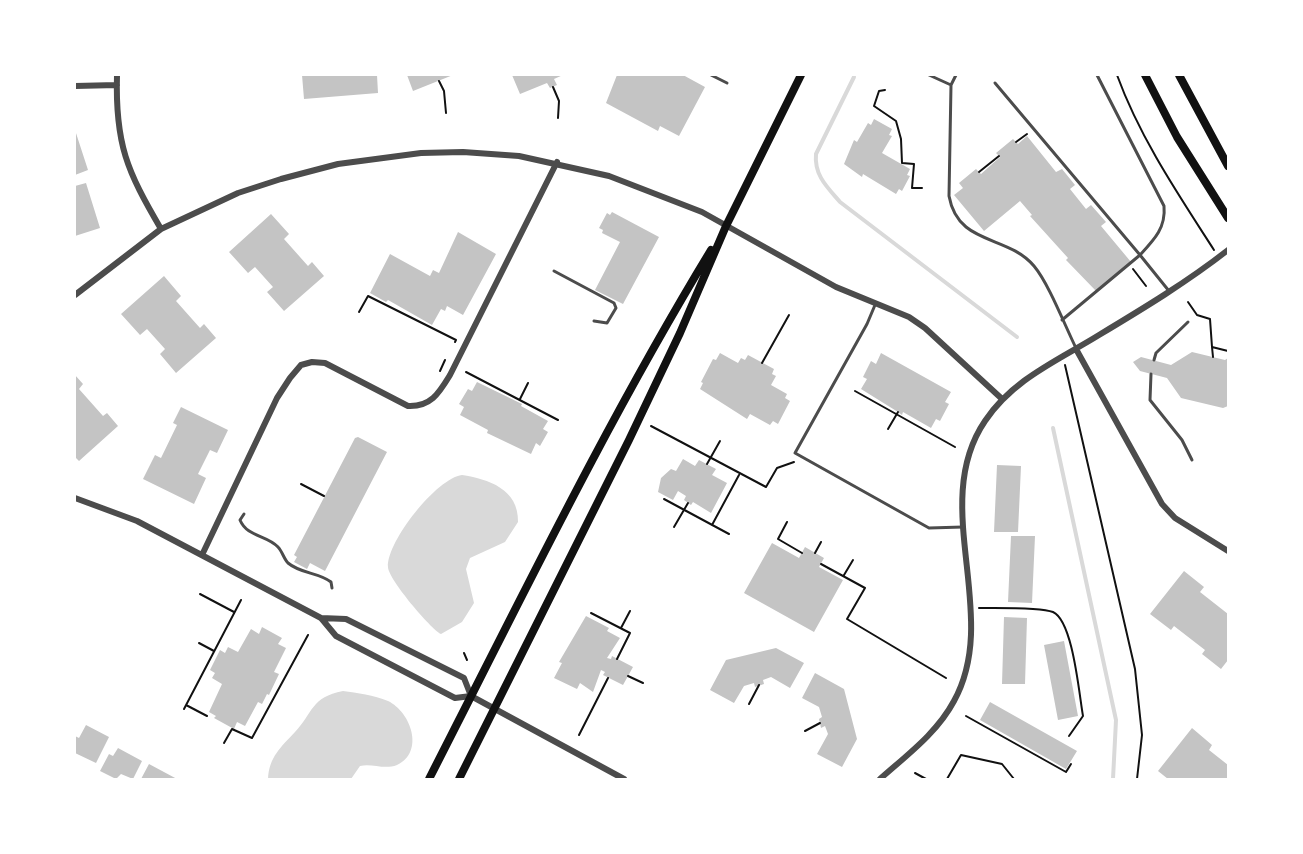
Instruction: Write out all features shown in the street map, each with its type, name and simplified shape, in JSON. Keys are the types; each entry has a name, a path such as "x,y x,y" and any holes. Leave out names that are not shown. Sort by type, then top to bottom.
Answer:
{"main road":[{"path":"459,779 496,709 676,341 726,226 801,75"},
{"path":"1145,75 1177,137 1228,218"},
{"path":"1179,75 1228,166"},
{"path":"429,779 666,325 726,226"}],"street":[{"path":"117,75 118,128 123,157 161,229"},
{"path":"75,86 117,85"},
{"path":"75,295 161,229 238,194 280,179 371,158 463,152 519,156 557,162 609,176 695,208 836,287 909,317 925,328 1001,398"},
{"path":"202,555 277,398 301,365 312,362 325,363 408,406 419,407 434,400 450,375 557,162"},
{"path":"880,779 924,741 942,720 956,699 964,677 971,644 962,501 971,448 983,423 1001,398 1023,380 1170,292 1228,250"},
{"path":"1076,349 1162,504 1175,518 1228,551"},
{"path":"75,498 137,521 321,618 336,636 455,698 471,696 624,779"},
{"path":"321,618 346,619 464,678 471,696"}],"lane":[{"path":"711,75 727,83"},
{"path":"929,75 951,85"},
{"path":"956,75 951,85 950,196 952,213 961,225 1023,256 1035,267 1076,349"},
{"path":"1062,320 1133,262 1159,234 1165,218 1164,206 1097,75"},
{"path":"995,83 1170,292"},
{"path":"554,271 614,303 616,308 607,324 594,321"},
{"path":"876,303 867,324 795,453 929,528 964,527"},
{"path":"1154,360 1156,353 1188,322"},
{"path":"1151,374 1150,400 1182,440 1192,460"},
{"path":"244,514 240,520 248,531 277,546 288,562 308,573 323,576 331,582 332,588"}],"path":[{"path":"1117,75 1132,115 1206,239"},
{"path":"439,81 444,91 446,113"},
{"path":"553,87 559,101 558,118"},
{"path":"885,90 879,91 874,106 896,121 901,139 902,163 914,164 912,188 922,188"},
{"path":"1016,142 1026,133 1031,138"},
{"path":"979,172 999,156"},
{"path":"1133,262 1133,269 1146,286"},
{"path":"359,312 368,296 456,340 451,349"},
{"path":"1188,302 1197,315 1210,319 1212,357"},
{"path":"762,363 789,315"},
{"path":"1212,347 1228,351"},
{"path":"437,378 446,359"},
{"path":"466,372 558,420"},
{"path":"1068,373 1136,679 1142,735 1137,779"},
{"path":"520,400 528,383"},
{"path":"855,391 955,447"},
{"path":"888,429 897,413"},
{"path":"651,426 739,475 766,487 777,468 794,463 798,455"},
{"path":"707,464 720,441"},
{"path":"712,525 739,475"},
{"path":"301,484 324,496"},
{"path":"664,499 729,534"},
{"path":"675,527 688,502"},
{"path":"787,522 777,539 802,553"},
{"path":"815,553 821,542"},
{"path":"844,576 853,560"},
{"path":"821,564 865,588 847,619 946,678"},
{"path":"200,594 234,612"},
{"path":"184,709 241,600"},
{"path":"970,609 1047,610 1062,619 1068,634 1083,716 1069,736"},
{"path":"621,628 630,610"},
{"path":"591,613 630,633 617,659"},
{"path":"224,743 232,729 252,738 308,635"},
{"path":"199,643 214,651"},
{"path":"464,654 467,660"},
{"path":"628,676 643,683"},
{"path":"579,735 608,678"},
{"path":"749,704 759,685"},
{"path":"186,705 207,716"},
{"path":"966,716 1066,772 1071,764"},
{"path":"805,731 820,723"},
{"path":"947,779 961,755 1002,765 1014,779"},
{"path":"915,773 926,779"}],"shaded area":[{"path":"462,475 482,479 508,494 517,511 518,522 505,542 470,558 466,569 474,603 462,622 441,634 411,603 395,582 388,567 396,542 415,512 440,487"},
{"path":"343,691 383,699 396,706 412,732 411,751 406,759 392,766 360,766 351,779 268,779 271,764 277,753 318,702"}],"building":[{"path":"302,75 377,75 378,93 304,99"},
{"path":"407,75 453,75 413,91"},
{"path":"512,75 563,75 554,79 557,85 550,88 547,83 520,94"},
{"path":"617,75 683,75 705,87 679,136 660,126 658,131 606,103"},
{"path":"874,119 892,129 889,135 892,136 882,153 910,169 907,175 910,176 902,191 899,189 896,194 863,174 862,177 844,164 854,140 857,142 868,123 871,125"},
{"path":"75,130 88,170 75,175"},
{"path":"1027,136 1056,172 1062,169 1075,185 1070,189 1086,209 1091,205 1106,222 1101,226 1131,262 1097,292 1066,260 1068,258 1030,216 1032,215 1020,201 984,231 954,195 963,188 959,183 976,169 981,174 1000,157 996,153 1013,139 1018,144"},
{"path":"86,183 100,228 75,236 75,186"},
{"path":"612,212 659,237 623,304 595,290 620,242 602,233 603,230 599,228 607,213 610,215"},
{"path":"271,214 289,234 284,239 308,266 312,262 324,276 284,311 267,292 273,287 255,267 248,273 229,252"},
{"path":"458,232 496,254 463,315 447,306 445,311 441,309 432,325 388,300 386,302 370,293 390,254 430,276 433,270 439,273"},
{"path":"164,276 181,296 176,301 200,328 204,324 216,338 176,373 160,354 165,349 147,329 140,335 121,314"},
{"path":"1192,352 1225,360 1228,358 1228,406 1223,408 1181,398 1167,378 1140,371 1133,362 1141,357 1171,365"},
{"path":"720,353 738,363 741,358 745,360 748,355 774,369 772,374 776,376 771,385 787,394 785,398 790,401 778,424 773,421 770,425 750,414 747,419 700,389 703,383 701,382 713,359 716,360"},
{"path":"881,353 951,392 945,402 949,404 940,421 936,419 931,428 903,412 902,415 861,389 867,379 863,377 871,361 876,364"},
{"path":"75,375 83,384 79,389 103,416 107,413 118,426 79,461 75,457"},
{"path":"477,382 522,404 521,406 548,421 543,429 548,432 540,446 536,443 531,454 487,433 488,430 460,415 464,407 459,404 468,389 472,391"},
{"path":"181,407 228,430 217,453 210,450 198,474 206,478 194,504 143,479 155,455 161,458 177,425 173,423"},
{"path":"358,437 387,452 325,571 310,563 307,569 294,562 297,557 294,555 355,438"},
{"path":"683,459 695,466 699,460 716,469 712,475 727,483 711,513 693,502 691,505 684,500 686,496 678,491 673,500 658,492 661,478 671,469 676,471"},
{"path":"997,465 1021,466 1018,532 994,532"},
{"path":"1011,536 1035,536 1032,603 1008,602"},
{"path":"772,543 799,558 805,547 824,558 819,567 843,580 814,632 744,593"},
{"path":"1184,571 1204,587 1200,592 1228,614 1228,660 1221,669 1202,654 1205,650 1174,626 1171,630 1150,614"},
{"path":"586,616 609,628 607,631 620,638 607,658 611,659 612,656 633,667 623,685 603,675 605,672 601,670 593,692 580,683 577,689 554,678 562,663 559,662"},
{"path":"1004,617 1027,618 1025,684 1002,684"},
{"path":"262,627 282,638 278,644 286,648 274,672 279,674 269,695 267,694 262,704 258,702 245,726 237,722 234,729 214,718 216,716 209,712 222,684 212,678 215,673 210,670 220,650 225,653 228,647 238,652 251,629 259,634"},
{"path":"1064,641 1078,716 1058,720 1044,645"},
{"path":"776,648 804,663 790,688 771,677 763,680 764,684 755,687 754,683 744,686 734,703 710,690 726,660"},
{"path":"815,673 844,689 857,739 842,767 817,754 828,734 825,726 821,728 819,719 822,717 819,707 802,698"},
{"path":"990,702 1077,751 1066,769 980,720"},
{"path":"86,725 109,737 96,763 75,753 75,736 79,738"},
{"path":"1192,728 1212,745 1209,750 1228,765 1228,779 1168,779 1158,771"},
{"path":"118,748 142,761 133,779 121,774 116,779 100,771 109,754 113,756"},
{"path":"149,764 177,779 141,779"}],"waterway":[{"path":"854,77 816,154 817,168 822,180 840,202 1017,337"},
{"path":"1053,428 1116,720 1113,779"}]}
